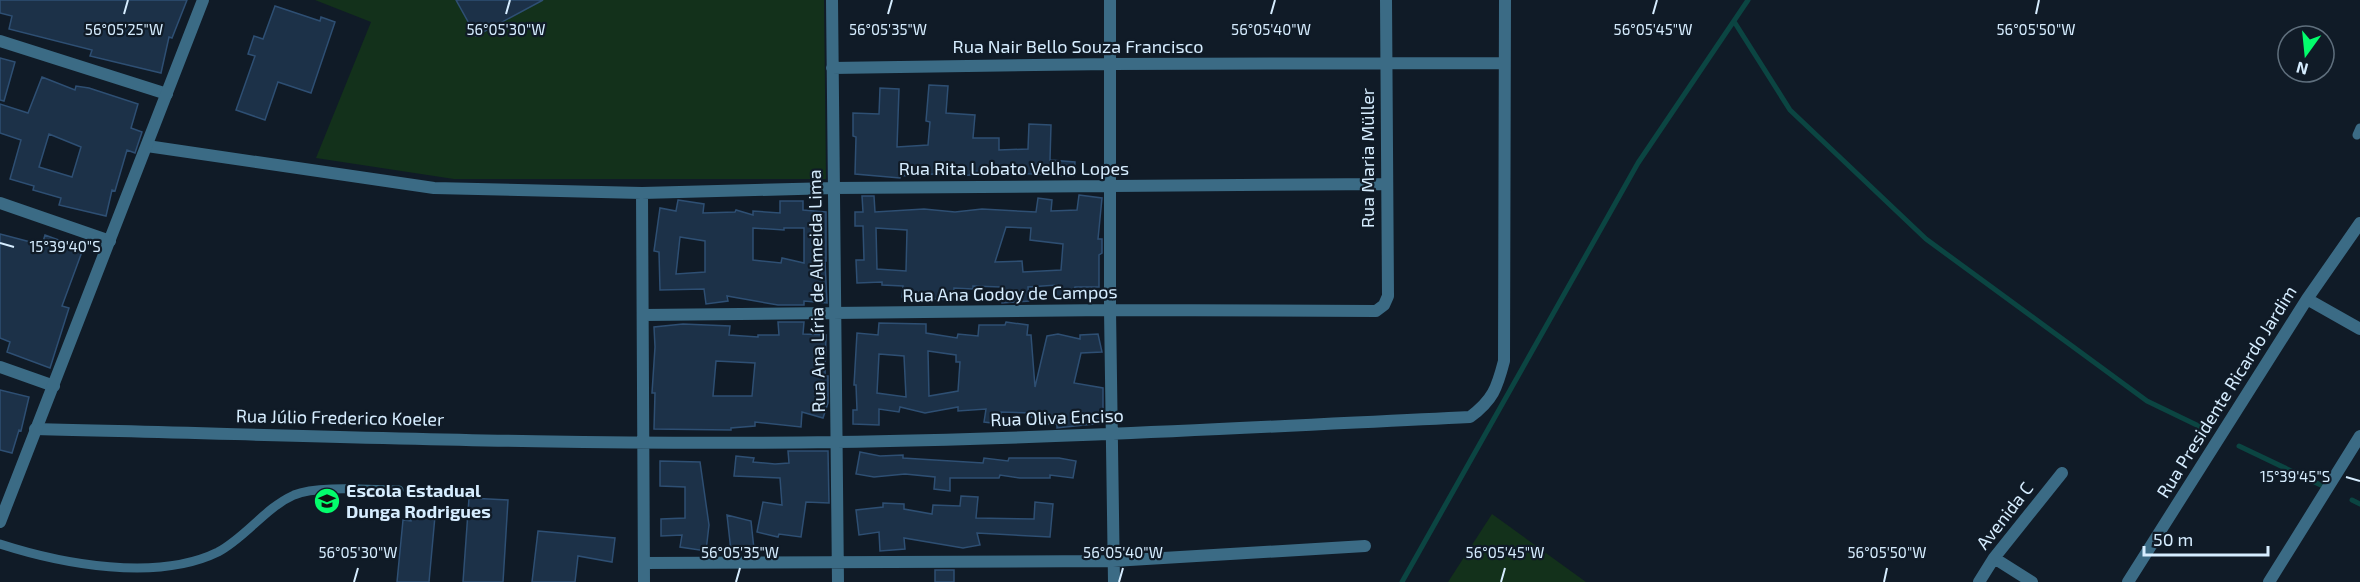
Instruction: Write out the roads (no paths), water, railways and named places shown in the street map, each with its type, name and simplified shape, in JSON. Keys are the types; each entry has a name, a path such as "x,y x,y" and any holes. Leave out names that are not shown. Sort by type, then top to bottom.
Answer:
{"street":[{"path":"0,522 203,0"},
{"name":"Rua Ana Líria de Almeida Lima","path":"832,0 838,582"},
{"path":"1110,0 1110,310 1114,582"},
{"name":"Rua Maria Müller","path":"1376,311 1384,305 1388,296 1386,0"},
{"path":"1504,0 1504,63"},
{"path":"0,41 167,94"},
{"name":"Rua Nair Bello Souza Francisco","path":"832,68 1110,64 1504,63"},
{"name":"Rua Oliva Enciso","path":"644,443 837,442 1111,434 1470,417 1486,405 1498,384 1504,361 1504,63"},
{"name":"Rua Rita Lobato Velho Lopes","path":"147,146 434,188 642,193 834,188 1386,184"},
{"path":"642,193 644,582"},
{"path":"0,203 110,241"},
{"name":"Rua Presidente Ricardo Jardim","path":"2128,582 2307,299 2360,223"},
{"path":"2307,299 2360,329"},
{"name":"Rua Ana Godoy de Campos","path":"644,315 1110,310 1376,311"},
{"path":"0,367 54,386"},
{"name":"Rua Júlio Frederico Koeler","path":"35,429 644,443"},
{"path":"2269,582 2360,436"},
{"name":"Avenida C","path":"1978,582 1994,558 2062,473"},
{"path":"644,563 838,564 1113,561 1365,546"},
{"path":"1994,558 2032,582"}],"lane":[{"path":"0,544 61,562 107,568 148,569 176,565 216,553 240,538 276,506 296,495 321,490 399,490"}],"waterway":[{"path":"1402,582 1638,163 1748,0"},
{"path":"1735,23 1790,110 1926,239 2147,401 2207,430"},
{"path":"2239,446 2327,488"},
{"path":"2352,500 2360,504"}],"place":[{"name":"Escola Estadual Dunga Rodrigues","path":"327,501"}]}
